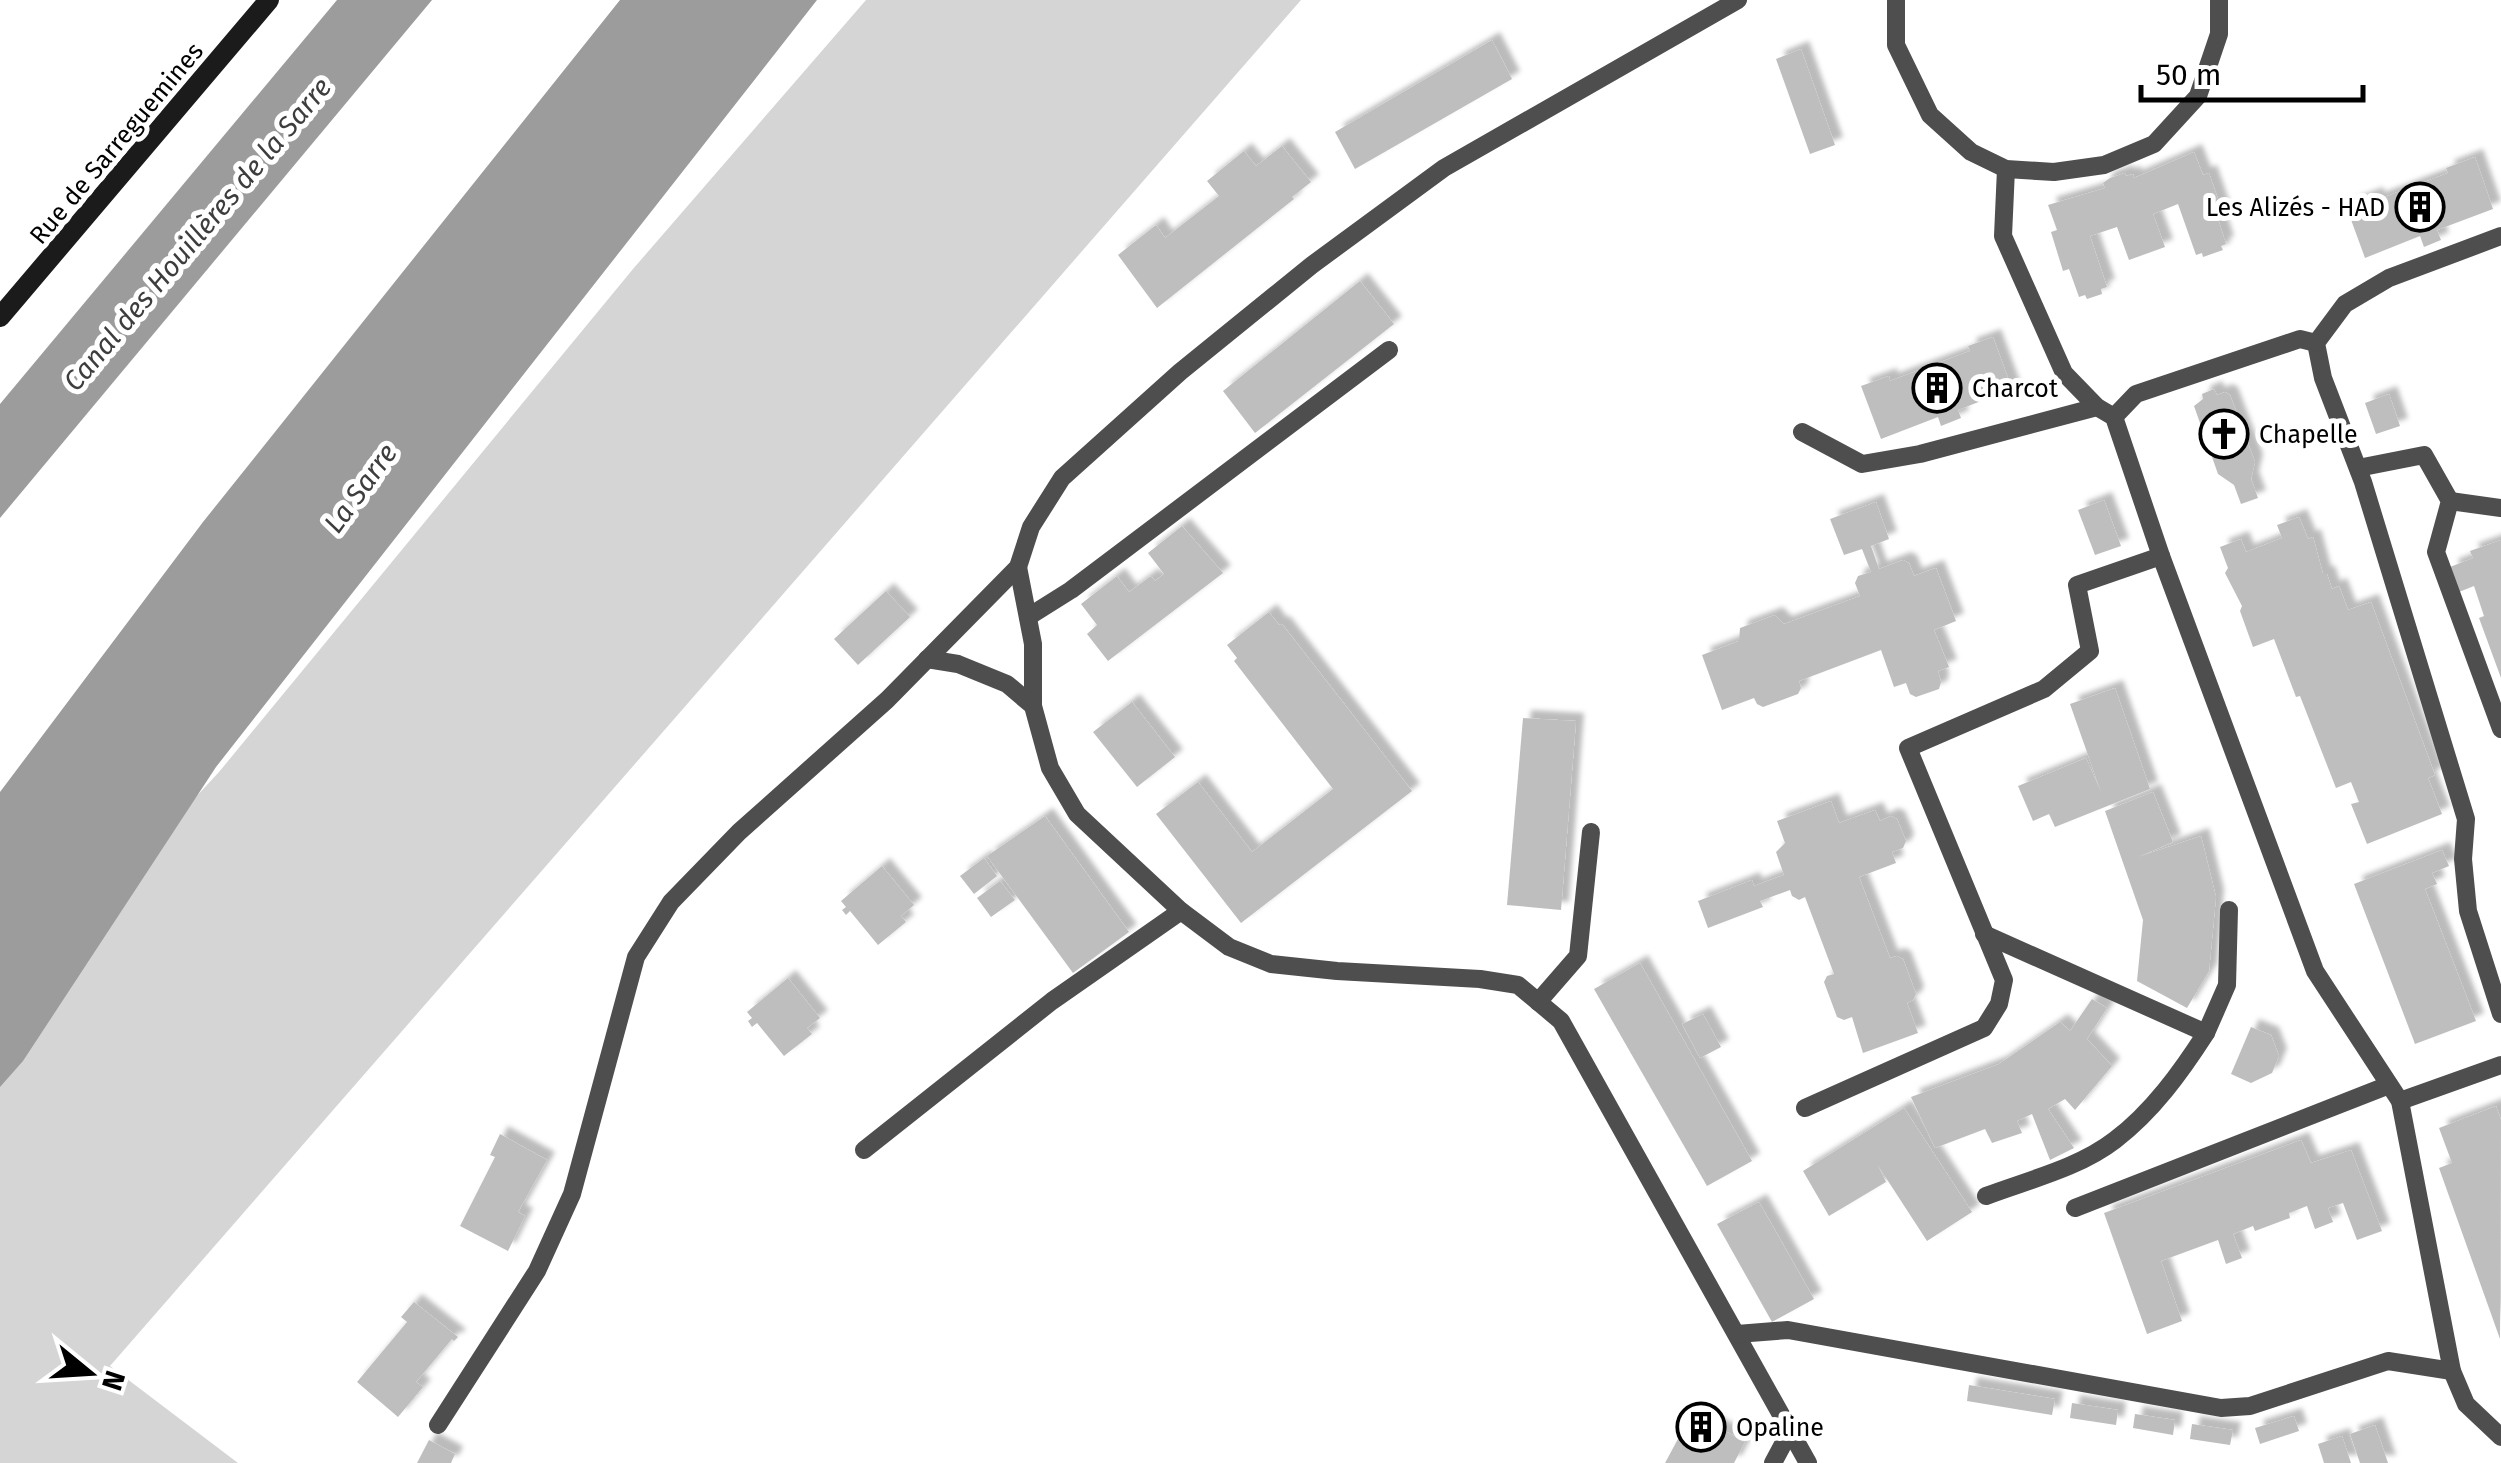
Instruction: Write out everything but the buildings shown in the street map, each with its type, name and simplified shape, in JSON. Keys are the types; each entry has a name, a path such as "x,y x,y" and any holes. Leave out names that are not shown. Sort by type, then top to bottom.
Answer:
{"street":[{"name":"Rue de Sarreguemines","path":"0,317 269,0"}],"lane":[{"path":"438,1426 537,1271 572,1194 636,957 671,902 726,846 887,700 1018,568 1031,527 1062,478 1180,372 1312,265 1444,168 1738,0"},
{"path":"1892,3 1896,45 1930,115 1972,152 2006,169 2054,172 2104,165 2154,144 2198,96 2219,34 2219,0"},
{"path":"2006,169 2003,236 2064,373 2106,412 2315,972 2394,1093 2452,1371 2466,1404 2501,1436"},
{"path":"2501,236 2390,278 2346,304 2316,343 2323,378 2358,468 2466,818 2463,859 2468,910 2501,1014"},
{"path":"1802,432 1862,464 1920,454 2106,412 2136,394 2300,339 2316,343"},
{"path":"1028,617 1071,590 1389,350"},
{"path":"2358,468 2424,455 2450,502 2436,552 2501,729"},
{"path":"2450,502 2501,508"},
{"path":"1805,1108 1984,1028 2000,1004 2004,980 1908,748 2044,688 2090,651 2077,585 2160,556"},
{"path":"1018,568 1033,644 1033,706 1050,768 1078,814 1180,911 1230,947 1271,964 1480,978 1518,985 1561,1021 1808,1463"},
{"path":"927,659 958,664 1008,684 1033,706"},
{"path":"1538,1002 1578,956 1591,832"},
{"path":"1986,1196 2067,1166 2115,1140 2176,1080 2206,1034 2227,985 2229,910"},
{"path":"864,1150 1052,1001 1180,911"},
{"path":"1984,934 2206,1034"},
{"path":"2075,1208 2394,1093 2501,1065"},
{"path":"1737,1334 1788,1330 2221,1408 2250,1406 2388,1362 2452,1371"},
{"path":"1773,1463 1790,1431"}],"shaded area":[{"path":"866,0 1301,0 110,1366 238,1463 0,1463 0,1008 219,772 633,269"}],"water":[{"name":"Canal des Houillères de la Sarre","path":"337,0 432,0 0,518 0,404"},
{"name":"La Sarre","path":"620,0 817,0 216,767 23,1061 0,1087 0,792 203,522"}],"place":[{"name":"Les Alizés - HAD","path":"2420,207"},
{"name":"Charcot","path":"1937,388"},
{"name":"Chapelle","path":"2224,434"},
{"name":"Opaline","path":"1701,1427"}]}
